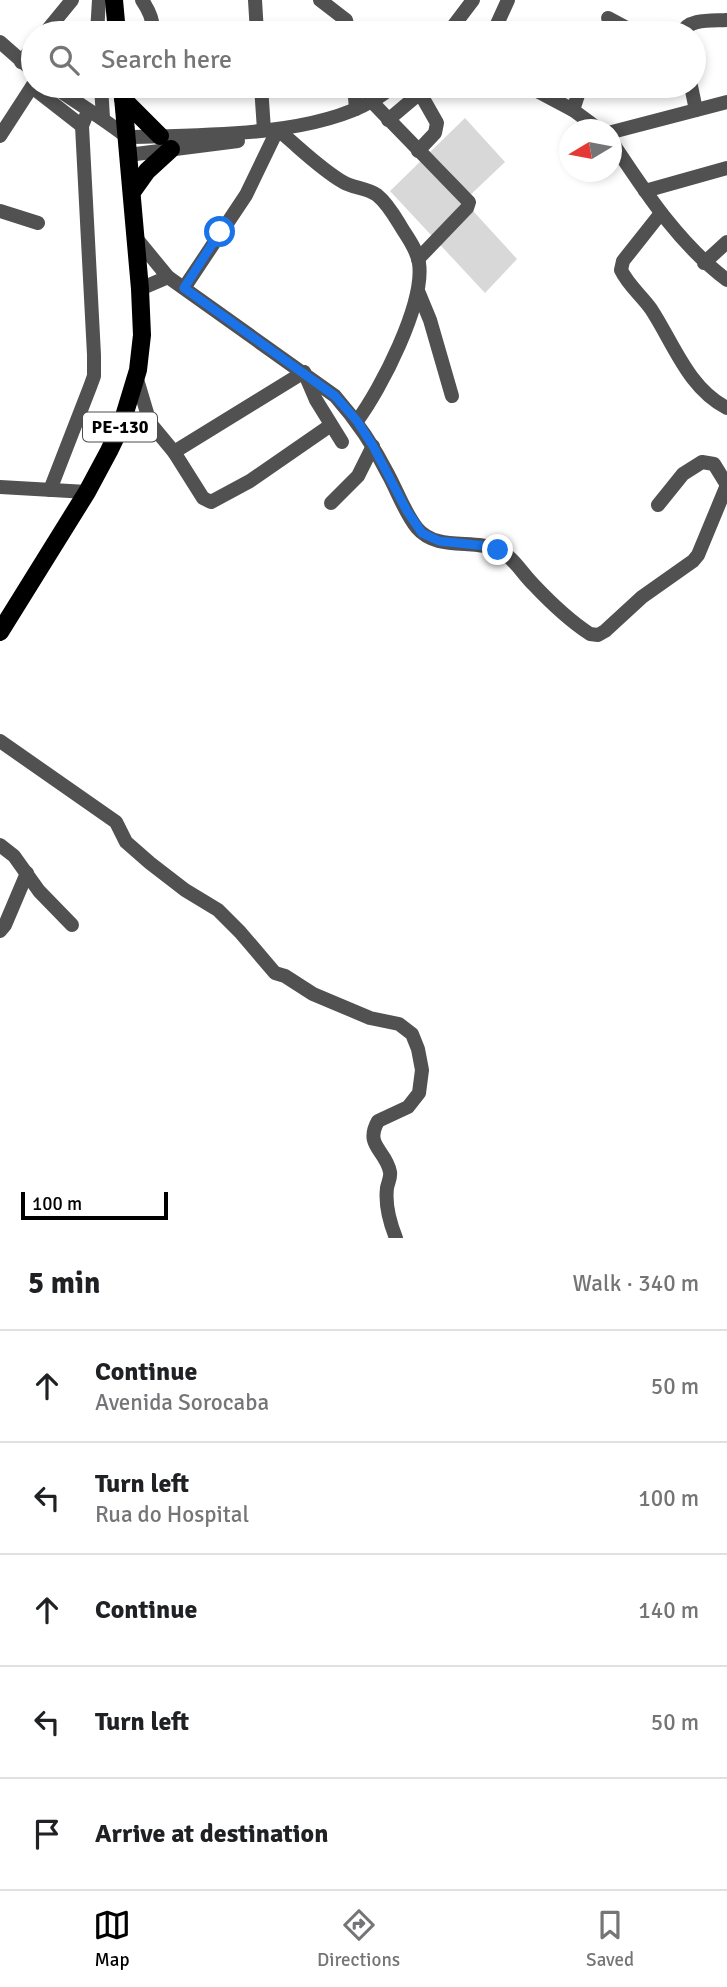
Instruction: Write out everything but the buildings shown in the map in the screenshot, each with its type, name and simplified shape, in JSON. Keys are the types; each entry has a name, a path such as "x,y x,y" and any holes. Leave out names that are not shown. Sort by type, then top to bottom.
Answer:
{"main road":[{"path":"114,0 116,21"},
{"name":"PE-130","path":"0,632 87,492 121,426 136,376 142,335 140,289 123,98"},
{"path":"128,98 165,143 132,192"}],"street":[{"path":"55,21 72,0"},
{"path":"98,21 99,0"},
{"path":"142,0 151,21"},
{"path":"255,0 256,21"},
{"path":"320,0 341,21"},
{"path":"457,21 473,0"},
{"path":"467,21 483,0"},
{"path":"498,21 508,0"},
{"path":"608,18 614,21"},
{"path":"706,22 727,20"},
{"path":"0,42 21,61"},
{"path":"0,136 25,98"},
{"path":"48,98 82,126"},
{"path":"70,98 103,118 127,146 274,134 357,113 391,98"},
{"path":"102,98 103,118"},
{"path":"264,98 274,134 341,181 381,198 403,230 418,259 418,291 389,369 357,421"},
{"path":"355,98 357,113"},
{"path":"374,105 381,98"},
{"path":"388,120 407,98"},
{"path":"418,151 435,134 437,127 435,117 422,98"},
{"path":"550,98 585,119"},
{"path":"573,110 576,98"},
{"path":"694,98 696,110"},
{"path":"622,129 727,102"},
{"path":"374,105 470,204 418,259"},
{"path":"50,490 94,376 82,126 88,111"},
{"path":"184,288 246,195 274,134"},
{"path":"622,158 679,238 704,263 727,280"},
{"path":"645,191 727,168"},
{"path":"0,211 38,223"},
{"path":"661,213 623,261 622,272 650,308 696,384 727,408"},
{"path":"136,238 168,277 335,396 357,421 373,446 407,511 422,533 439,541 486,546 498,550 509,557 534,585 587,633 593,635 605,631 670,575 693,561 726,491 714,464 702,462 683,474 658,505"},
{"path":"704,263 727,242"},
{"path":"140,289 168,277"},
{"path":"418,291 433,328 452,396"},
{"path":"304,372 316,400 342,442"},
{"path":"174,452 304,372"},
{"path":"136,376 150,423 174,452 205,500 216,501 250,481 331,425"},
{"path":"121,426 150,423"},
{"path":"331,503 358,476 373,446"},
{"path":"0,487 87,492"},
{"path":"0,741 117,824 123,839 186,890 218,910 275,973 285,976 313,994 370,1018 399,1024 412,1034 422,1070 419,1093 408,1107 379,1121 373,1136 374,1144 390,1170 387,1199 389,1218 396,1238"},
{"path":"0,845 14,856 39,891 72,925"},
{"path":"0,931 27,873"}],"shaded area":[{"path":"465,118 505,162 464,201 517,259 485,293 390,191"}],"route":[{"path":"220,232 184,288 335,396 357,421 373,446 418,530 439,541 486,546 498,550"}]}
